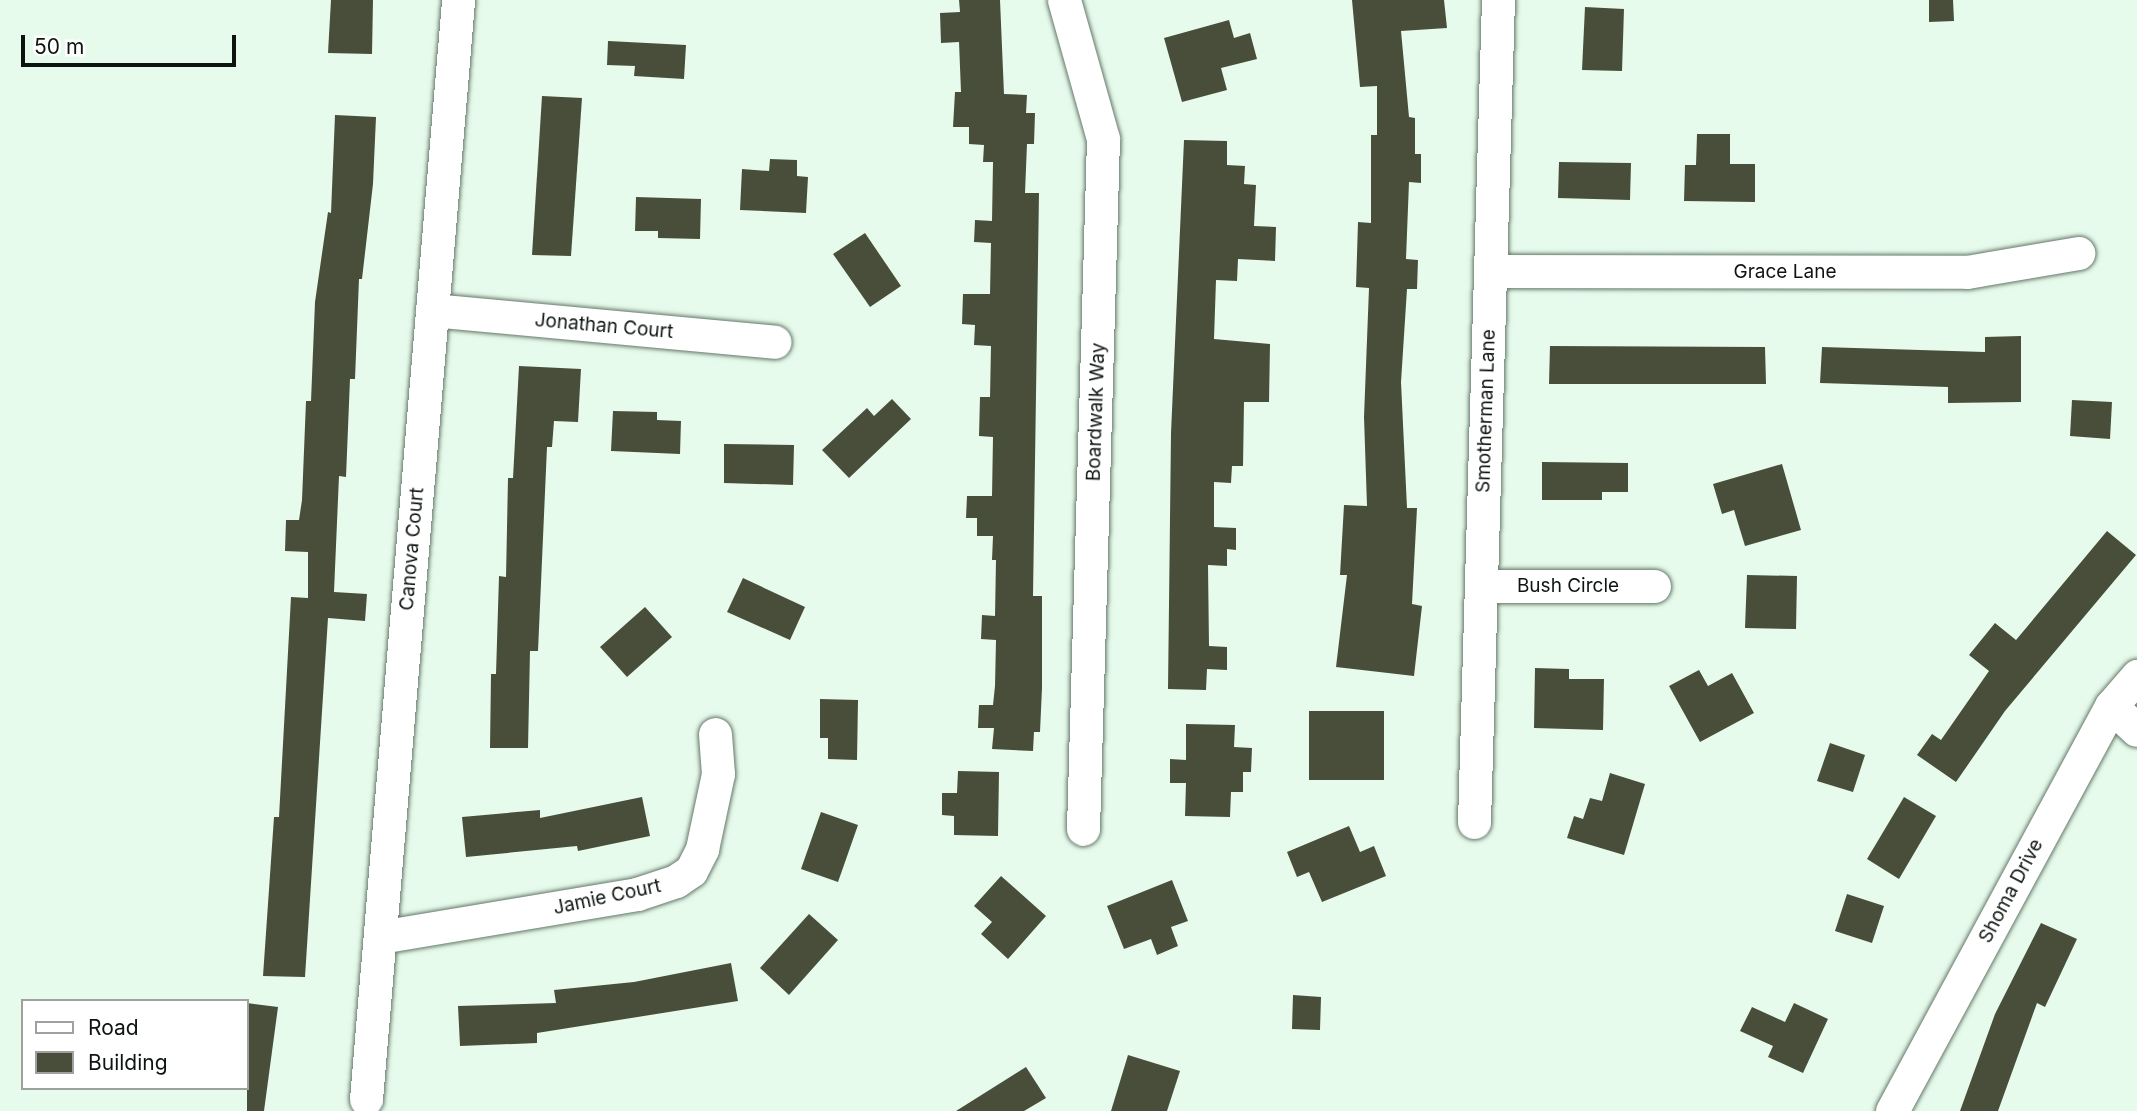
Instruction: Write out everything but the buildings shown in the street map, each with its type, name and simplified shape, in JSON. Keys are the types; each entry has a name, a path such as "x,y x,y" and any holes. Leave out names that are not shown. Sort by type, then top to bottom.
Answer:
{"street":[{"name":"Canova Court","path":"366,1099 458,0"},
{"name":"Boardwalk Way","path":"1063,0 1104,139 1083,829"},
{"name":"Smotherman Lane","path":"1474,822 1499,0"},
{"name":"Grace Lane","path":"1490,271 1967,272 2078,253"},
{"name":"Jonathan Court","path":"432,310 775,342"},
{"name":"Bush Circle","path":"1482,586 1654,586"},
{"name":"Shoma Drive","path":"1892,1111 2111,706 2137,676"},
{"path":"2111,706 2137,730"},
{"name":"Jamie Court","path":"380,937 637,894 676,881 691,871 702,849 718,774 715,734"}]}
